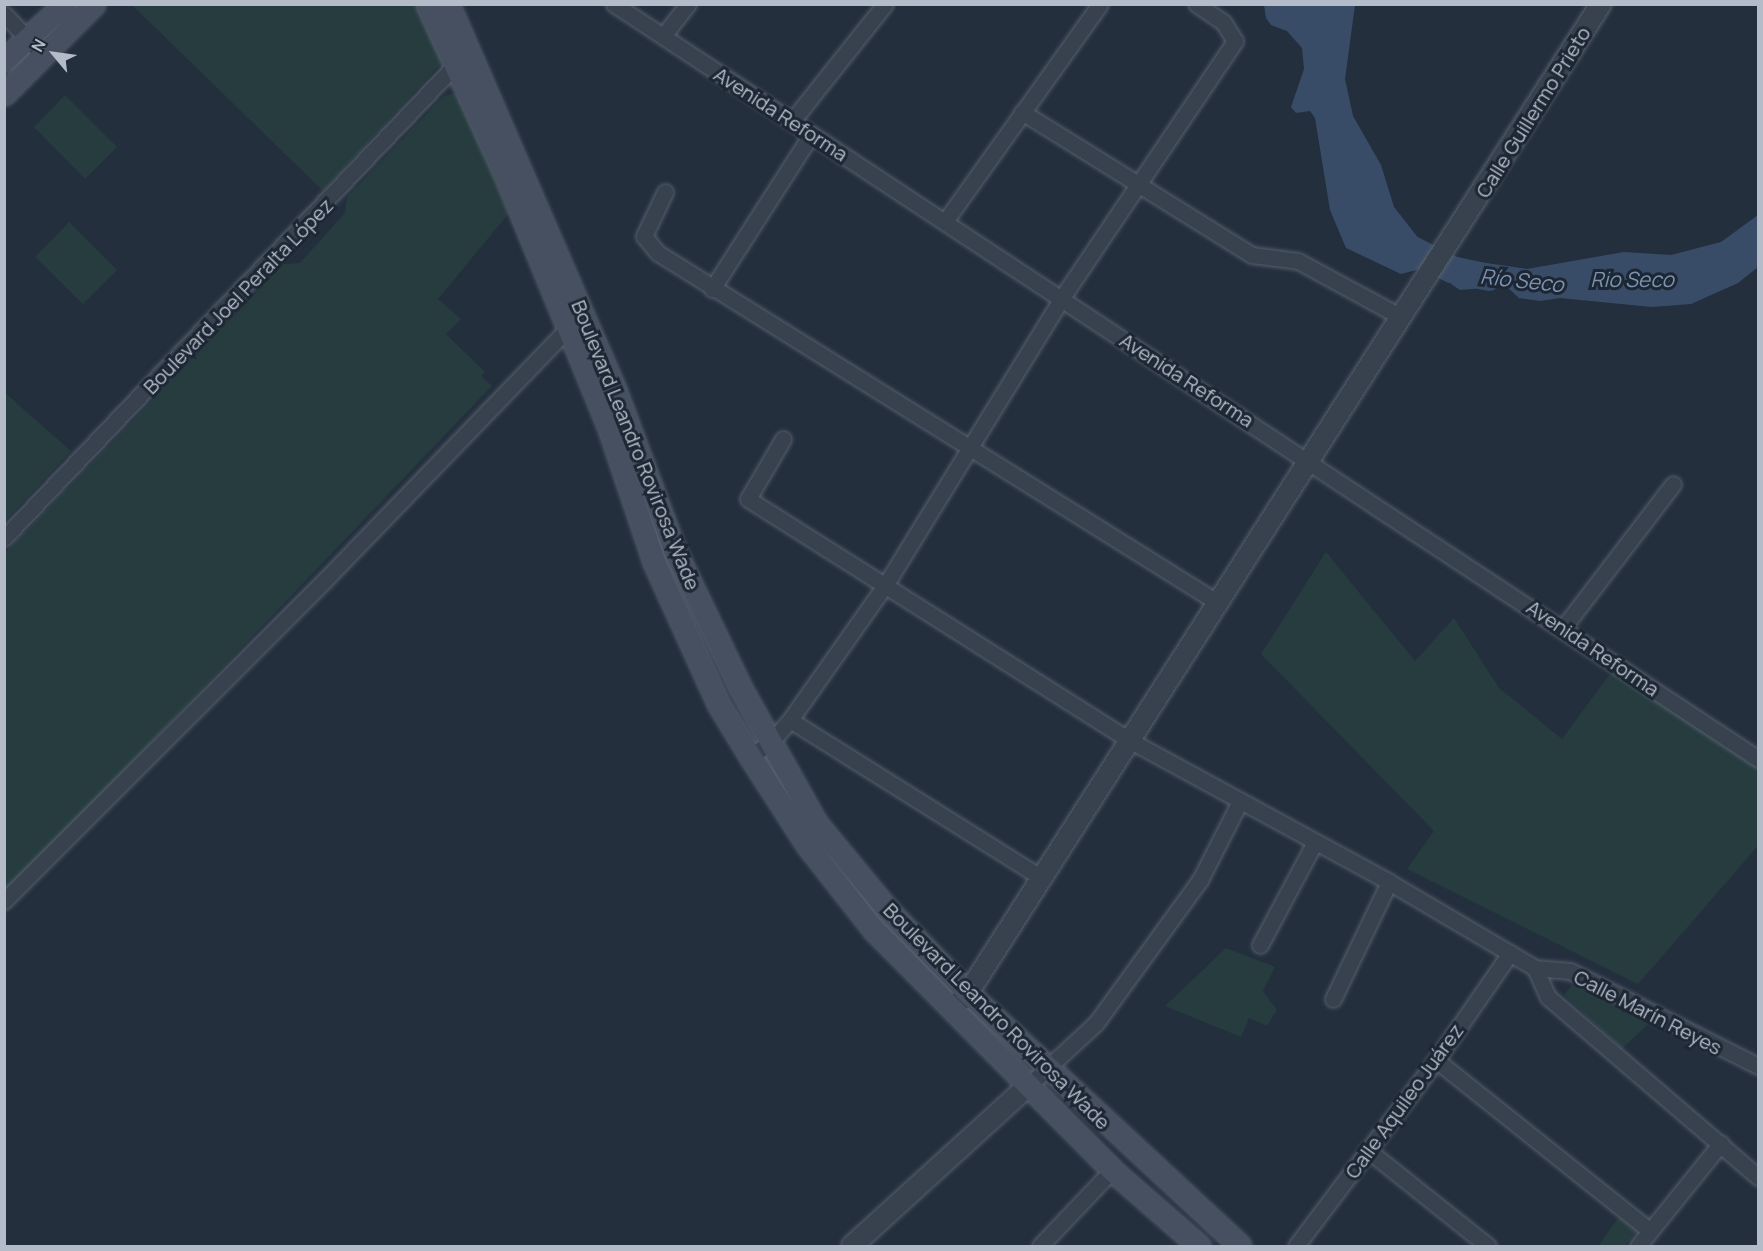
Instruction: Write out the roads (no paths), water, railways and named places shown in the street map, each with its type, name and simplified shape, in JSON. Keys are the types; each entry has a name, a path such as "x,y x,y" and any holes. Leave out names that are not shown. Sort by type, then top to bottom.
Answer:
{"main road":[{"path":"4,60 26,37 65,4"},
{"path":"4,94 94,4"},
{"name":"Boulevard Leandro Rovirosa Wade","path":"427,4 504,172 566,330 608,425 654,562 719,705 750,756 808,846 873,929 1112,1170 1199,1246"},
{"name":"Boulevard Leandro Rovirosa Wade","path":"448,4 615,390 674,549 770,743 816,823 887,909 968,993 1047,1071 1240,1246"},
{"path":"654,562 674,549"}],"street":[{"name":"Avenida Reforma","path":"614,4 811,135 946,220 1061,299 1309,459 1758,759"},
{"path":"663,36 688,4"},
{"path":"792,121 885,4"},
{"path":"946,220 1100,4"},
{"path":"750,756 770,743 790,720 886,584 1061,299 1142,183 1235,41 1223,21 1196,4"},
{"name":"Calle Guillermo Prieto","path":"952,1009 968,993 1040,877 1418,293 1601,4"},
{"path":"4,14 43,56"},
{"name":"Boulevard Joel Peralta López","path":"4,538 455,69 467,50"},
{"path":"1022,112 1142,183 1252,255 1298,261 1401,317"},
{"path":"712,289 811,135"},
{"path":"665,192 644,236 658,253 968,449 1217,602"},
{"path":"4,901 316,590 566,330"},
{"path":"783,439 748,499 886,584 1129,740 1314,844 1389,882 1535,968 1548,996 1758,1177"},
{"path":"1563,628 1673,484"},
{"path":"790,720 1040,877"},
{"path":"852,1246 1047,1071 1096,1023 1200,880 1239,803"},
{"path":"1260,945 1314,844"},
{"path":"1333,999 1389,882"},
{"name":"Calle Aquileo Juárez","path":"1296,1246 1436,1060 1510,953"},
{"name":"Calle Marín Reyes","path":"1535,968 1570,971 1758,1066"},
{"path":"1436,1060 1650,1231"},
{"path":"1638,1246 1721,1143"},
{"path":"1369,1151 1488,1246"},
{"path":"1040,1246 1112,1170"}],"water":[{"path":"1264,5 1355,5 1345,79 1353,116 1381,165 1394,207 1423,244 1428,256 1420,269 1401,274 1346,248 1330,210 1315,118 1310,111 1296,113 1291,107 1304,69 1302,48 1287,31 1271,25 1266,18"},
{"name":"Rio Seco","path":"1758,215 1758,267 1738,283 1691,304 1652,307 1560,298 1540,301 1519,298 1506,286 1460,290 1451,284 1451,269 1465,260 1527,269 1624,252 1671,255 1721,242"}],"waterway":[{"name":"Río Seco","path":"1412,249 1451,269 1488,277"}]}
